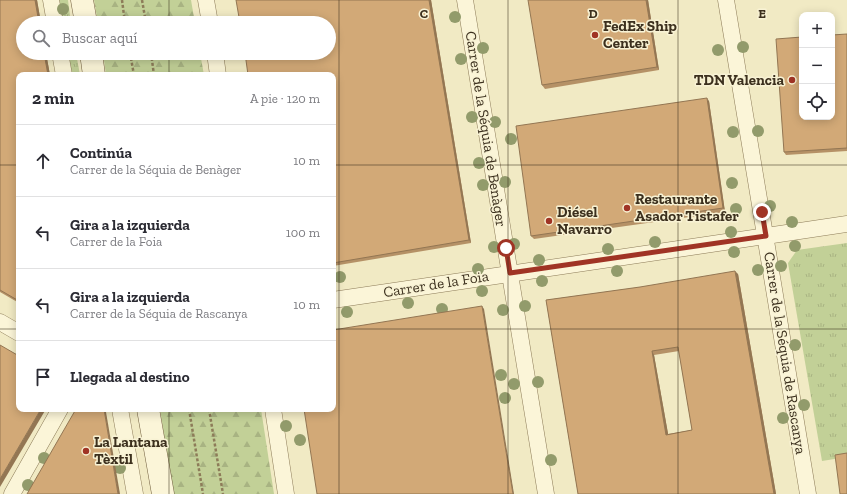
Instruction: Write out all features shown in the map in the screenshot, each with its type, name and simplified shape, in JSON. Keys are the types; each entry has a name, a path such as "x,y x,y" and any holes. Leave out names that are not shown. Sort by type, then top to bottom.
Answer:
{"main road":[{"path":"82,0 85,16"},
{"path":"92,60 94,72"},
{"path":"149,412 163,494"}],"street":[{"path":"51,0 54,16"},
{"path":"206,0 209,16"},
{"name":"Carrer de la Séquia de Benàger","path":"465,0 546,494"},
{"name":"Carrer de la Séquia de Rascanya","path":"726,0 808,494"},
{"path":"61,60 63,72"},
{"path":"216,60 218,72"},
{"name":"Carrer de la Foia","path":"336,300 847,224"},
{"path":"0,322 16,331"},
{"path":"12,494 58,412"},
{"path":"121,412 135,494"},
{"path":"273,412 286,494"}],"path":[{"path":"122,0 124,16"},
{"path":"142,0 145,16"},
{"path":"131,60 133,72"},
{"path":"151,60 153,72"},
{"path":"189,412 203,494"},
{"path":"209,412 223,494"}],"green space":[{"path":"59,0 68,0 70,16 62,16"},
{"path":"94,0 191,0 194,16 97,16"},
{"path":"69,60 77,60 79,72 71,72"},
{"path":"104,60 201,60 203,72 106,72"},
{"path":"847,243 847,457 822,461 788,263 797,250"},
{"path":"160,412 261,412 274,494 173,494"}],"building":[{"path":"0,0 35,0 38,16 16,16 16,60 45,60 47,72 16,72 16,299 0,290"},
{"path":"236,0 429,0 469,240 336,262 336,72 248,72 246,60 336,60 336,16 239,16"},
{"name":"FedEx Ship Center","path":"528,0 646,0 657,67 542,85"},
{"name":"TDN Valencia","path":"847,34 847,148 784,152 776,39 799,37 799,120 835,120 835,35"},
{"path":"707,98 723,208 531,236 516,126"},
{"path":"735,271 774,494 578,494 546,300 640,287","holes":["678,347 692,430 666,435 652,351"]},
{"path":"482,306 513,494 317,494 304,412 336,412 336,330"},
{"path":"0,345 16,354 16,412 39,412 0,479"},
{"path":"74,412 104,412 118,494 27,494"},
{"path":"847,453 847,494 840,494 835,455"}],"place":[{"name":"FedEx Ship Center","path":"595,35"},
{"name":"TDN Valencia","path":"792,80"},
{"name":"Restaurante Asador Tistafer","path":"627,208"},
{"name":"Diésel Navarro","path":"549,221"},
{"name":"La Lantana Tèxtil","path":"86,451"}],"route":[{"path":"506,248 510,273 766,236 762,212"}]}
